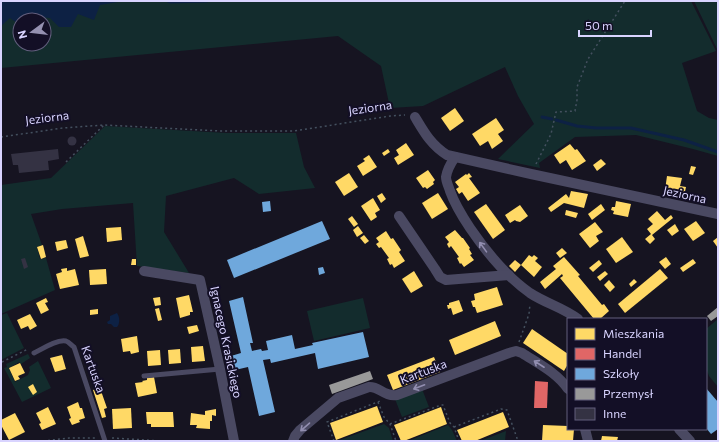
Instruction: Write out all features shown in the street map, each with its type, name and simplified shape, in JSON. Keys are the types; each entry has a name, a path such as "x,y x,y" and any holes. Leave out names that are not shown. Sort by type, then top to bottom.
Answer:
{"street":[{"name":"Jeziorna","path":"415,117 425,135 438,150 447,155 718,214"},
{"path":"455,157 449,167 446,180 454,202 482,246 509,275 532,294 576,318"},
{"path":"399,216 440,277 451,280 509,275"},
{"name":"Ignacego Krasickiego","path":"144,271 200,280 234,441"},
{"name":"Kartuska","path":"293,441 300,430 338,398 369,387 373,387 388,395 397,395 509,352 516,351 522,353 562,380 567,388"},
{"path":"585,430 588,441"},
{"path":"680,430 690,441"}],"lane":[{"name":"Kartuska","path":"34,353 59,341 65,341 74,347 105,441"},
{"path":"144,376 220,369"}],"path":[{"path":"531,174 551,134 556,112 575,111 577,87 588,59 625,1"},
{"name":"Jeziorna","path":"1,137 63,128 104,125 220,131 294,131 390,116 407,115 415,117"},
{"path":"66,162 104,125"},
{"path":"518,344 529,314 532,294"},
{"path":"2,362 29,349 34,353"},
{"path":"378,402 384,418 390,424 396,441"},
{"path":"390,424 443,405 459,441"},
{"path":"454,427 501,409 505,409 508,410 518,441"}],"green space":[{"path":"1,1 691,1 716,51 682,63 697,111 709,118 718,120 718,156 636,135 575,137 539,163 540,168 498,159 534,124 518,96 505,67 423,106 390,108 381,66 338,36 1,68"},
{"path":"694,1 718,1 718,51"},
{"path":"105,126 227,133 296,133 304,167 315,188 259,194 234,178 166,196 164,232 189,273 137,266 133,203 62,209 31,214 42,245 37,247 40,259 46,258 55,290 1,314 1,185 51,178"},
{"path":"363,298 370,328 314,341 307,311"},
{"path":"7,313 24,348 1,360 1,315"},
{"path":"718,319 718,387 709,376 707,371 707,328"},
{"path":"28,354 30,358 21,364 19,362 9,368 15,382 28,375 30,370 29,367 38,361 51,388 22,402 4,368 7,367 6,364"},
{"path":"422,389 429,407 402,417 395,399"},
{"path":"384,424 389,428 393,441 337,441"},
{"path":"448,425 457,441 408,441"},
{"path":"506,431 505,441 480,441"}],"water":[{"path":"1,1 124,1 100,5 94,20 78,14 71,27 59,27 52,20 52,12 12,12 12,19 10,18 1,26"},
{"path":"117,313 119,316 119,322 117,327 114,327 107,322 110,320 110,316"}],"building: Mieszkania":[{"path":"455,108 464,121 450,131 441,118"},
{"path":"496,118 504,130 498,134 503,141 492,149 488,141 480,146 472,134"},
{"path":"406,143 414,155 398,165 394,158 399,155 396,150"},
{"path":"570,144 575,150 577,149 586,161 572,170 566,160 560,164 554,155"},
{"path":"388,149 390,152 384,156 382,153"},
{"path":"369,155 377,167 363,176 357,166 365,161 363,159"},
{"path":"601,159 606,164 597,171 593,165"},
{"path":"691,166 696,167 693,175 689,174"},
{"path":"428,170 435,180 433,182 434,184 427,189 425,187 423,188 416,178"},
{"path":"349,173 358,187 344,196 335,182"},
{"path":"469,173 472,177 469,178 480,193 468,201 462,192 459,194 456,189 459,187 455,182"},
{"path":"667,176 682,178 680,186 686,187 684,196 679,196 678,192 665,190"},
{"path":"571,191 588,194 584,208 564,203 551,212 548,208 566,194 569,198"},
{"path":"382,193 386,199 381,203 377,196"},
{"path":"438,193 448,209 432,219 422,203"},
{"path":"373,198 380,210 375,213 377,217 371,221 361,206"},
{"path":"616,201 631,204 628,217 613,214 614,211 611,210 612,207 615,207"},
{"path":"486,204 505,230 493,239 474,212"},
{"path":"601,204 605,210 592,220 588,214"},
{"path":"520,205 528,216 520,222 515,220 510,223 505,215"},
{"path":"566,210 578,213 576,218 565,215"},
{"path":"657,211 665,220 671,215 673,218 652,235 655,239 650,244 645,239 651,234 647,229 653,224 648,219"},
{"path":"352,216 358,224 354,227 348,219"},
{"path":"696,221 705,233 693,241 684,229"},
{"path":"595,222 603,232 596,236 599,241 590,248 579,234"},
{"path":"675,224 679,231 672,236 667,230"},
{"path":"358,226 363,233 357,237 353,230"},
{"path":"121,227 122,240 107,242 106,228"},
{"path":"455,230 470,248 469,249 472,254 470,255 474,260 464,267 461,263 460,264 457,258 459,257 451,246 449,248 447,244 449,242 445,237"},
{"path":"386,231 401,250 399,252 405,261 394,268 392,264 390,265 387,259 389,258 381,247 379,248 376,244 379,242 376,238"},
{"path":"364,235 369,241 365,244 360,238"},
{"path":"83,236 89,256 80,258 75,239"},
{"path":"622,237 633,252 616,263 606,249"},
{"path":"718,237 718,248 713,241"},
{"path":"66,240 68,248 57,251 55,242"},
{"path":"43,245 46,257 41,259 37,247"},
{"path":"562,248 567,253 560,258 556,253"},
{"path":"529,255 532,257 534,255 538,258 535,261 542,267 534,277 521,265"},
{"path":"564,257 580,275 578,276 602,305 604,304 609,311 601,318 593,318 560,278 563,276 562,274 545,289 540,282 556,269 553,266"},
{"path":"666,257 671,264 665,269 659,262"},
{"path":"132,259 136,259 136,265 131,265"},
{"path":"693,259 696,263 683,272 680,268"},
{"path":"515,260 521,265 515,272 509,266"},
{"path":"599,260 602,264 593,272 589,268"},
{"path":"67,268 67,271 75,269 79,285 60,289 56,274 62,272 61,269"},
{"path":"106,269 107,284 90,285 89,270"},
{"path":"660,269 668,278 625,313 618,304"},
{"path":"414,271 423,286 411,293 402,279"},
{"path":"605,271 608,274 600,281 597,277"},
{"path":"634,279 637,282 631,287 629,284"},
{"path":"609,280 615,287 610,292 604,285"},
{"path":"497,287 503,305 477,313 471,301 475,300 474,294"},
{"path":"189,295 193,312 190,312 190,315 180,318 176,298"},
{"path":"160,297 161,305 155,306 153,298"},
{"path":"46,298 48,302 45,303 49,310 41,314 36,303"},
{"path":"459,300 463,311 453,315 451,308 448,309 447,305"},
{"path":"159,308 162,320 158,321 155,309"},
{"path":"98,309 98,314 90,315 90,310"},
{"path":"30,314 37,326 30,330 28,326 21,329 17,320"},
{"path":"495,321 501,336 455,355 449,340"},
{"path":"197,325 199,331 189,334 187,327"},
{"path":"532,329 567,353 567,366 564,371 523,343"},
{"path":"137,336 139,352 131,354 130,351 123,352 121,339"},
{"path":"203,346 205,361 192,362 191,347"},
{"path":"180,349 181,363 169,364 168,350"},
{"path":"160,350 161,365 148,366 147,351"},
{"path":"62,355 66,369 55,372 50,358"},
{"path":"434,357 440,372 393,390 387,375"},
{"path":"20,363 25,373 18,376 20,379 15,381 9,368"},
{"path":"154,377 157,393 138,397 135,383 143,382 142,381 147,380 147,378"},
{"path":"33,384 37,392 33,395 28,387"},
{"path":"100,388 107,408 104,409 106,417 102,418 93,390"},
{"path":"78,402 80,408 82,408 85,418 72,425 69,419 71,418 67,407"},
{"path":"377,406 383,422 336,440 330,423"},
{"path":"48,407 56,424 42,430 39,424 41,423 36,413"},
{"path":"441,407 447,424 401,441 394,425"},
{"path":"131,408 132,428 113,429 112,409"},
{"path":"216,409 216,416 212,415 212,421 210,421 210,429 196,428 197,425 190,425 191,413 205,415 205,411"},
{"path":"146,412 173,412 174,427 151,427 151,424 147,424"},
{"path":"503,412 509,427 475,441 462,441 457,430"},
{"path":"15,413 25,432 9,440 1,425 1,420"},
{"path":"543,425 567,426 567,430 574,430 573,441 542,441"},
{"path":"602,436 618,437 617,441 601,441"}],"building: Handel":[{"path":"535,381 548,382 547,408 534,408"}],"building: Szkoły":[{"path":"270,201 271,211 263,212 262,202"},
{"path":"322,221 330,239 234,278 227,260"},
{"path":"323,267 325,273 319,275 318,268"},
{"path":"243,297 253,343 250,343 252,351 261,349 262,351 268,350 266,341 292,335 295,349 313,345 312,343 363,332 369,357 318,369 315,353 271,363 270,359 263,360 275,412 259,416 248,367 235,370 231,356 241,353 229,301"},
{"path":"707,389 718,402 718,429 711,434 707,429"}],"building: Przemysł":[{"path":"718,307 718,316 711,321 707,316"},
{"path":"370,371 373,379 332,394 329,385"}],"building: Inne":[{"path":"70,137 74,137 76,141 74,145 70,145 68,143 68,139"},
{"path":"58,149 59,159 48,161 49,170 19,173 18,165 13,165 11,154"},
{"path":"25,258 28,267 24,269 21,259"}],"waterway":[{"path":"168,1 207,1"},
{"path":"542,117 552,119"},
{"path":"556,120 577,126 596,128 631,128 684,140 718,152"}]}
